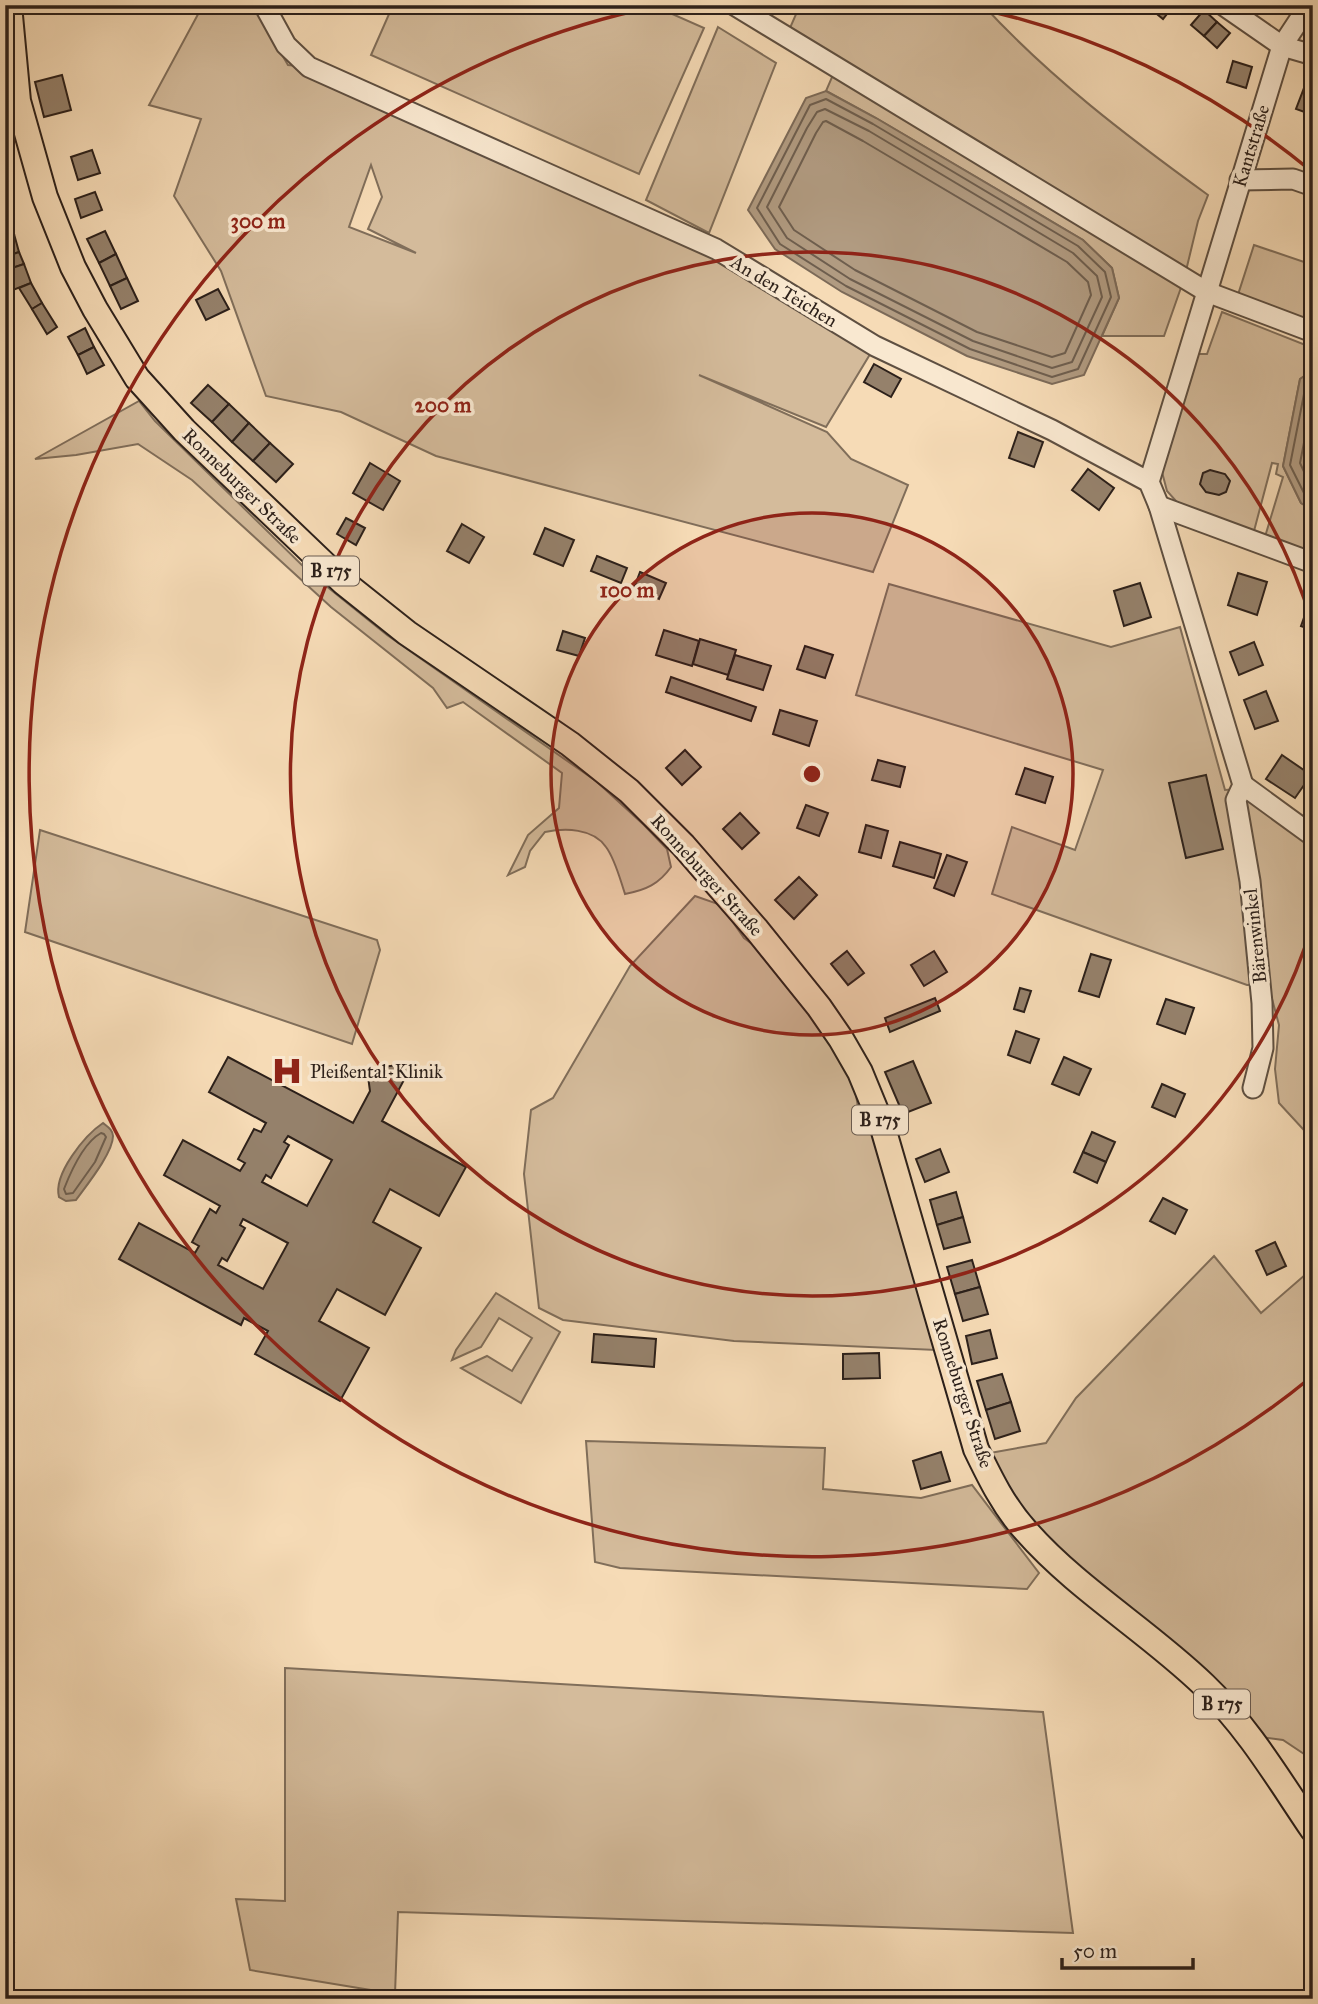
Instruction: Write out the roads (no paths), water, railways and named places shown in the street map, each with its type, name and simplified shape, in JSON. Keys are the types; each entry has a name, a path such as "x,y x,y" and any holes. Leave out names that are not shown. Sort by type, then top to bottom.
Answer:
{"main road":[{"name":"Ronneburger Straße","path":"9,5 9,59 25,129 45,197 73,267 114,344 137,378 160,405 343,582 407,633 570,744 629,791 690,853 819,1007 860,1072 874,1103 897,1170 976,1449 1008,1508 1043,1549 1178,1661 1232,1714 1313,1830"}],"street":[{"name":"An den Teichen","path":"264,5 286,45 309,67 716,249 875,346 1052,430 1149,482"},
{"path":"734,5 1207,292 1313,332"},
{"path":"1223,5 1282,46 1313,55"},
{"name":"Kantstraße","path":"1149,482 1282,46 1309,5"},
{"path":"1240,180 1293,179 1313,186"},
{"path":"1149,482 1159,506 1313,564"},
{"name":"Bärenwinkel","path":"1159,506 1243,785 1236,800 1250,881 1262,1003 1263,1048 1253,1088"},
{"path":"1243,785 1313,836"}],"water":[{"path":"826,91 1083,240 1112,268 1119,298 1084,375 1052,384 967,356 842,292 775,249 748,210 806,98"},
{"path":"1313,370 1313,510 1301,503 1283,466 1300,379"},
{"path":"103,1123 113,1134 109,1151 76,1200 66,1201 59,1197 61,1177 72,1156"}],"place":[{"name":"Pleißental-Klinik","path":"287,1071"}]}
